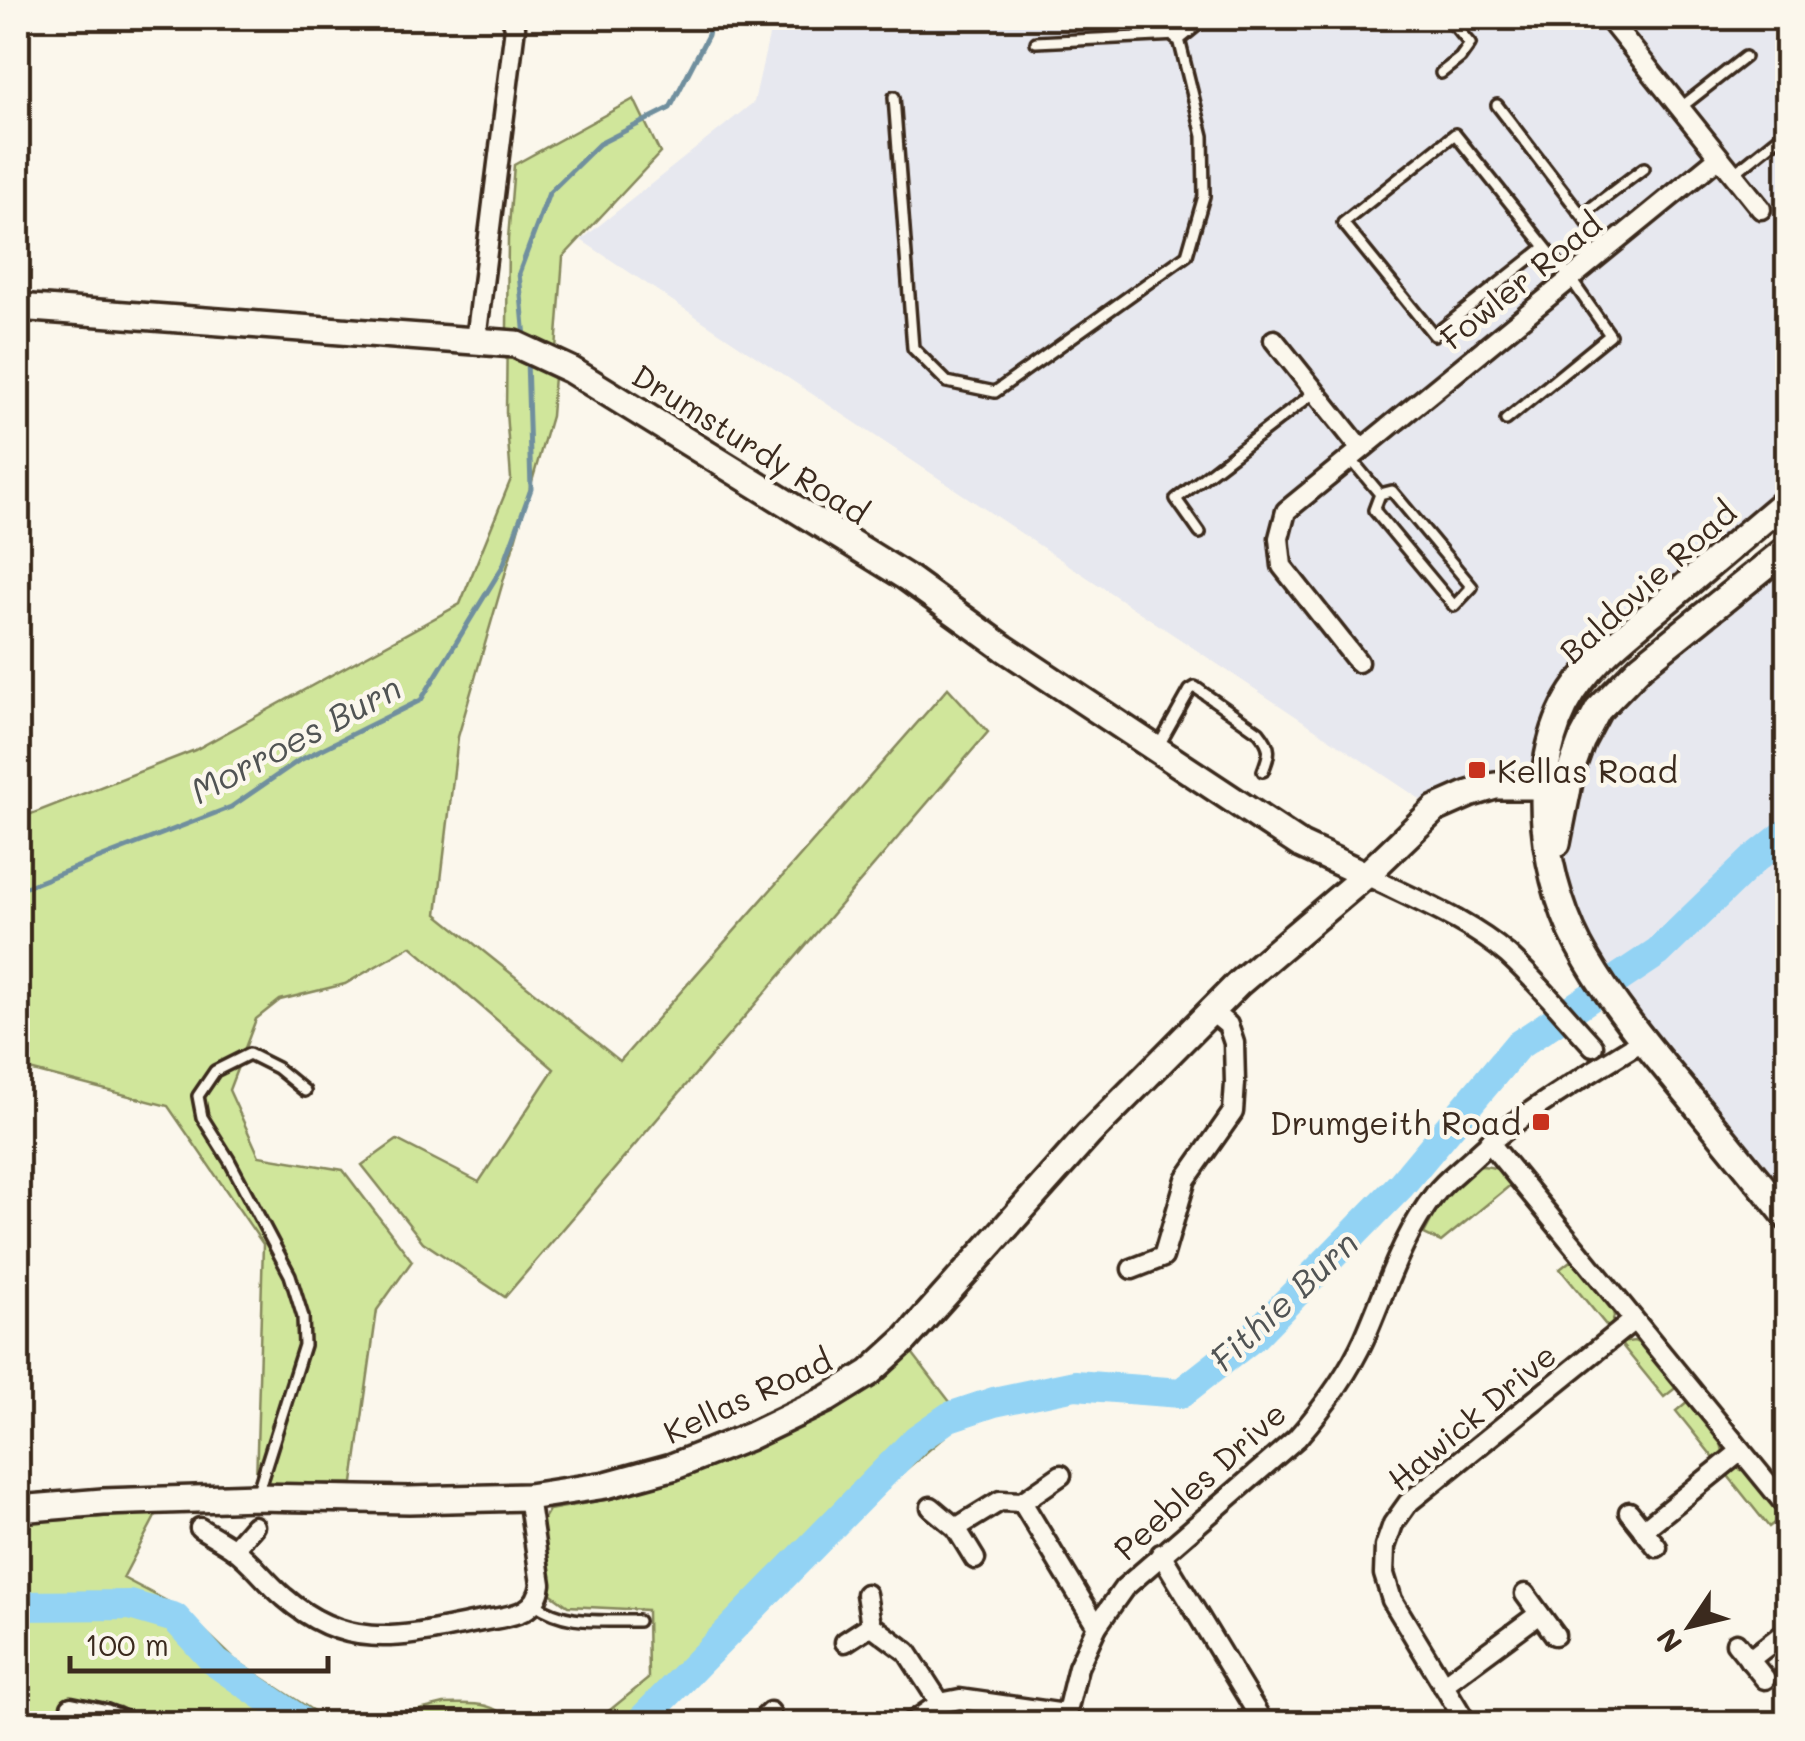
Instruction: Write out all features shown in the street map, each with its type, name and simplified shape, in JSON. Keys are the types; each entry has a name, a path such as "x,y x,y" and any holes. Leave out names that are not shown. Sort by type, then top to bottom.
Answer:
{"main road":[{"name":"Drumsturdy Road","path":"18,307 476,340 526,349 571,370 906,576 1004,648 1302,846 1366,875"},
{"name":"Baldovie Road","path":"1642,1040 1587,961 1570,927 1556,884 1546,831 1555,789 1553,734 1572,693 1596,663 1788,500"},
{"name":"Baldovie Road","path":"1555,789 1598,710 1620,686 1788,548"},
{"name":"Kellas Road","path":"18,1509 256,1497 528,1497 606,1485 672,1467 828,1400 869,1373 905,1340 1090,1134 1239,983 1366,875 1435,809 1495,786 1555,789"},
{"path":"1642,1040 1783,1202"}],"street":[{"path":"476,340 515,27 512,18"},
{"path":"1178,34 1198,18"},
{"path":"1608,18 1761,209"},
{"name":"Fowler Road","path":"1358,662 1282,566 1278,538 1286,511 1718,158"},
{"path":"1274,340 1356,454"},
{"path":"1366,875 1468,928 1506,953 1589,1041"},
{"path":"1546,993 1554,972"},
{"path":"1132,1269 1162,1257 1186,1178 1233,1112 1234,1043 1228,1025 1212,1010"},
{"path":"1642,1040 1522,1116 1489,1142 1788,1508"},
{"name":"Peebles Drive","path":"1064,1719 1078,1668 1097,1626 1124,1588 1297,1438 1322,1410 1364,1341 1396,1261 1419,1218 1436,1192 1489,1142"},
{"name":"Hawick Drive","path":"1466,1724 1392,1600 1384,1574 1385,1547 1393,1524 1408,1503 1634,1320"},
{"path":"1643,1530 1742,1451"},
{"path":"956,1528 1000,1502 1022,1502 1061,1475"},
{"path":"200,1528 234,1549 307,1616 367,1636 399,1638 516,1615 535,1604 542,1584 528,1497"},
{"path":"1022,1502 1097,1626"},
{"path":"932,1506 956,1528 975,1559"},
{"path":"1629,1512 1658,1547"},
{"path":"234,1549 254,1526"},
{"path":"1161,1554 1264,1724"},
{"path":"866,1594 871,1625 907,1652 940,1703"},
{"path":"1524,1594 1554,1635"},
{"path":"1444,1685 1539,1614"},
{"path":"846,1642 871,1625"},
{"path":"1750,1660 1788,1630"},
{"path":"1736,1643 1764,1679"},
{"path":"910,1724 940,1703 960,1699 1064,1719"},
{"path":"71,1707 131,1724"}],"lane":[{"path":"894,97 913,348 947,382 995,392 1187,255 1204,196 1204,136 1178,34 1164,18"},
{"path":"1441,73 1470,44 1448,18"},
{"path":"1036,42 1178,34"},
{"path":"1680,108 1745,58"},
{"path":"1498,105 1607,248"},
{"path":"1732,174 1788,130"},
{"path":"1506,420 1610,335 1570,278 1546,247 1455,134 1343,223 1434,336 1546,247"},
{"path":"1582,215 1644,168"},
{"path":"1200,533 1176,500 1315,392"},
{"path":"1356,454 1380,494"},
{"path":"1392,492 1472,587 1454,606 1374,510 1380,494 1392,492"},
{"path":"1157,749 1190,690 1195,688 1259,732 1270,753 1262,771"},
{"path":"256,1497 304,1346 303,1318 290,1275 202,1117 198,1096 215,1071 248,1054 277,1068 305,1091"},
{"path":"535,1604 551,1615 569,1620 638,1620"}],"shaded area":[{"path":"773,18 1787,18 1787,499 1597,663 1543,786 1435,809 581,240 754,102"},
{"path":"1787,548 1787,1218 1587,961 1557,841 1598,710"}],"green space":[{"path":"634,99 660,153 563,257 551,416 458,737 437,914 620,1061 948,688 988,732 505,1297 423,1242 362,1165 397,1140 479,1182 554,1069 411,946 345,984 280,1000 256,1019 229,1090 259,1156 343,1170 412,1261 377,1310 353,1483 256,1484 263,1244 168,1106 18,1067 18,819 195,750 460,604 511,479 506,412 508,239 514,165"},
{"path":"1478,1166 1498,1170 1513,1183 1441,1242 1424,1234 1442,1199"},
{"path":"1574,1258 1610,1303 1614,1316 1610,1330 1560,1269"},
{"path":"1634,1341 1646,1347 1678,1386 1664,1397 1620,1343"},
{"path":"910,1350 964,1420 862,1507 651,1723 594,1723 648,1679 647,1610 568,1606 550,1593 541,1524 549,1510 615,1498 704,1468 825,1416 877,1381"},
{"path":"1689,1400 1720,1438 1723,1452 1717,1462 1676,1411"},
{"path":"1736,1468 1748,1472 1783,1516 1769,1527 1725,1472"},
{"path":"157,1513 123,1578 182,1609 234,1659 324,1718 347,1723 147,1723 120,1707 70,1696 66,1715 81,1718 84,1723 18,1724 18,1523"},
{"path":"444,1704 489,1707 513,1723 366,1723"}],"waterway":[{"name":"Morroes Burn","path":"525,338 519,273 549,193 599,144 670,108 708,35 711,18"},
{"name":"Morroes Burn","path":"18,890 231,807 298,761 421,700 503,566 531,489 527,359"},
{"name":"Fithie Burn","path":"638,1724 917,1439 949,1417 994,1402 1075,1385 1181,1393 1254,1336 1401,1185 1517,1046 1658,952 1753,860 1788,832"},
{"name":"Fithie Burn","path":"18,1606 130,1605 175,1618 216,1663 305,1724"}],"place":[{"name":"Kellas Road","path":"1477,770"},
{"name":"Drumgeith Road","path":"1541,1122"}]}
